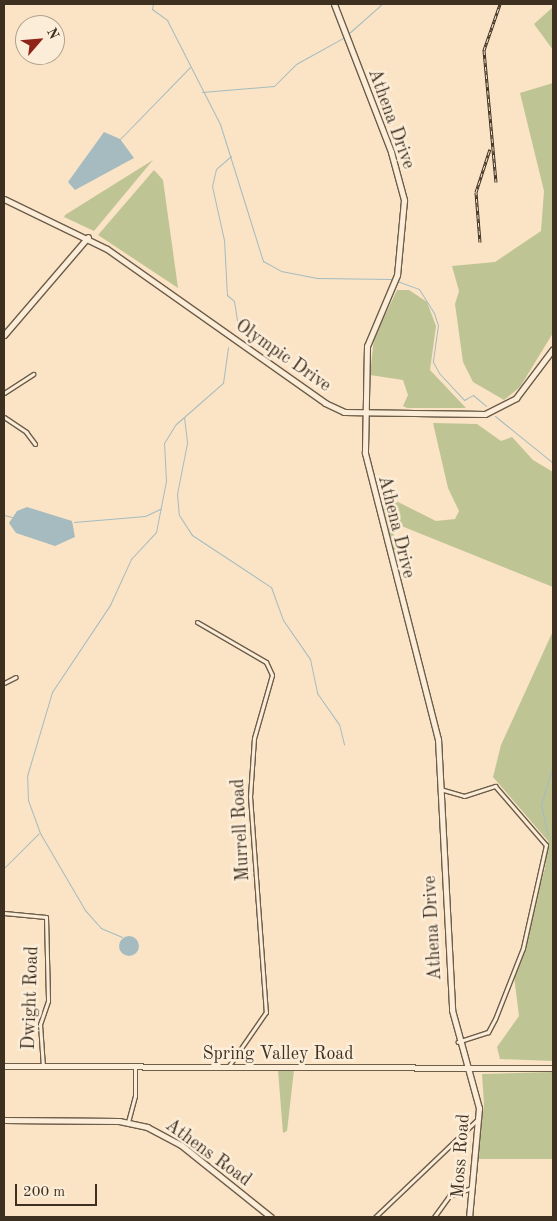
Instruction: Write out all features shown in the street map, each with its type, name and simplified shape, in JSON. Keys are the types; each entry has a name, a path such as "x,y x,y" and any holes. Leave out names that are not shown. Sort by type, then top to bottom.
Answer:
{"street":[{"name":"Athena Drive","path":"334,4 391,152 404,200 396,275 367,346 365,414 370,484 438,739 450,984 458,1042 468,1068"},
{"name":"Olympic Drive","path":"4,199 88,237 325,403 365,414 485,414 516,398 553,349"},
{"path":"4,335 88,237"},
{"path":"4,393 33,374"},
{"path":"4,417 26,432 35,444"},
{"name":"Murrell Road","path":"197,622 266,662 272,675 254,738 250,796 266,1012 228,1068"},
{"path":"4,683 16,677"},
{"path":"440,789 464,796 495,786 546,845 523,948 495,1019 488,1032 458,1042"},
{"name":"Dwight Road","path":"4,913 46,917 48,1001 40,1024 43,1067"},
{"path":"455,1068 462,1052"},
{"name":"Spring Valley Road","path":"4,1066 135,1068 553,1068"},
{"path":"128,1122 135,1096 135,1068"},
{"name":"Moss Road","path":"468,1068 472,1077 479,1118 469,1217"},
{"path":"472,1077 481,1068"},
{"path":"375,1217 479,1118"},
{"name":"Athens Road","path":"4,1120 128,1122 173,1140 271,1217"},
{"path":"434,1217 449,1196 471,1188"}],"green space":[{"path":"553,7 553,50 534,24"},
{"path":"553,83 553,333 520,387 504,400 473,382 463,362 455,304 459,291 452,266 495,262 541,231 544,191 520,93"},
{"path":"153,160 94,231 64,217 65,215"},
{"path":"154,170 163,180 178,288 98,235"},
{"path":"397,290 409,290 427,302 436,326 430,370 466,408 407,408 403,406 408,395 403,380 370,375 374,338"},
{"path":"433,423 477,424 501,441 512,437 533,460 553,472 553,587 394,523 394,539 405,562 392,562 380,507 398,502 436,521 455,519 459,511 448,488"},
{"path":"553,631 553,1061 500,1059 497,1047 519,1016 514,976 545,868 548,841 493,777 501,745"},
{"path":"278,1070 294,1070 287,1131 283,1133"},
{"path":"553,1072 553,1159 477,1159 484,1105 482,1074"}],"water":[{"path":"104,132 120,139 134,158 75,190 68,182"},
{"path":"27,507 72,521 75,537 55,546 16,533 9,523 17,511"},
{"path":"129,936 136,939 139,946 136,953 129,956 122,953 119,946 122,939"}],"waterway":[{"path":"153,4 152,9 167,20 220,124 263,261 281,271 318,278 392,279"},
{"path":"348,34 382,4"},
{"path":"202,92 274,86 296,64 345,37"},
{"path":"120,139 190,67"},
{"path":"231,156 216,169 212,186 224,240 227,295 234,301 238,327"},
{"path":"397,281 419,289 434,313 438,325 433,362 439,373 464,400 473,395 486,406"},
{"path":"122,937 101,928 85,910 40,833 28,800 27,776 52,692 110,605 131,559 156,532 166,481 164,443 176,424 223,383 228,347"},
{"path":"495,416 553,463"},
{"path":"184,417 187,443 177,494 179,515 192,535 271,587 283,620 310,659 317,693 339,724 344,744"},
{"path":"74,522 145,516 160,509"},
{"path":"4,515 12,517"},
{"path":"548,837 541,805 553,765"},
{"path":"4,868 39,833"}],"railway":[{"path":"496,182 484,50 500,4"},
{"path":"480,242 476,192 490,149"}]}
